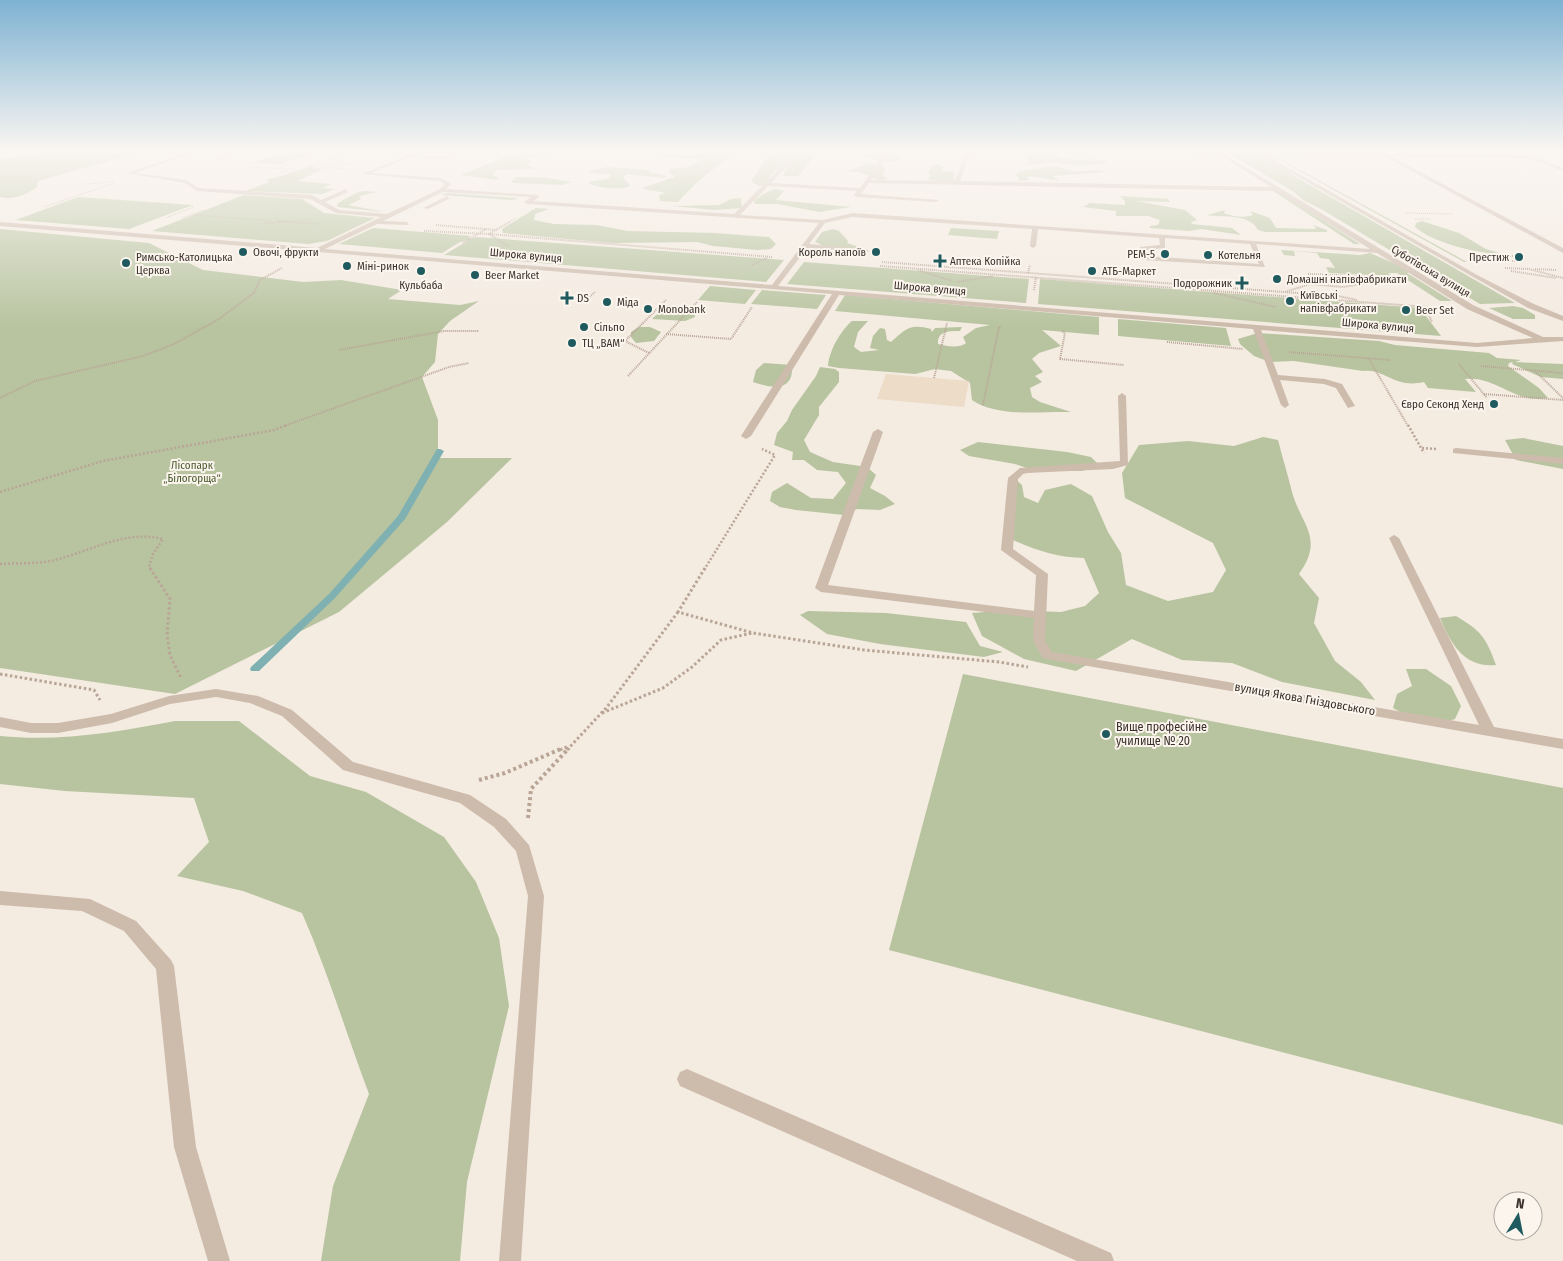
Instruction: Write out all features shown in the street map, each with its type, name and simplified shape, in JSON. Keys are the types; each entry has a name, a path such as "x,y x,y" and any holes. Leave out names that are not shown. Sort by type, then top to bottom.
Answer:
{"street":[{"path":"333,209 338,212 387,216"},
{"path":"318,250 402,209"},
{"path":"629,209 823,222 852,215 1379,251"},
{"path":"735,216 742,209"},
{"name":"Суботівська вулиця","path":"1310,209 1470,307 1540,338"},
{"name":"Суботівська вулиця","path":"1358,209 1531,306 1563,319"},
{"path":"1485,209 1563,251"},
{"path":"376,222 407,224"},
{"path":"774,287 823,222"},
{"name":"Широка вулиця","path":"0,224 1477,345 1506,344 1540,338 1563,339"},
{"path":"1033,246 1035,228"},
{"path":"1162,236 1163,247 1142,248 1143,258 1263,266 1252,242"},
{"path":"805,246 867,251"},
{"path":"746,436 837,292"},
{"path":"1256,326 1285,404"},
{"name":"Широка вулиця","path":"1540,338 1563,327"},
{"path":"1275,378 1325,382 1339,386 1351,406"},
{"path":"878,432 821,588 1040,615 1042,574 1007,550 1013,478 1020,471 1027,470 1113,466 1125,462 1122,396"},
{"path":"1456,451 1563,461"},
{"path":"1394,538 1489,731"},
{"name":"вулиця Якова Гніздовського","path":"1040,615 1039,641 1048,655 1563,744"},
{"path":"0,722 31,728 58,728 112,718 168,700 194,696 216,693 253,699 287,713 348,766 465,799 500,823 524,849 536,896 510,1261"},
{"path":"0,898 84,904 130,926 165,966 185,1147 219,1261"},
{"path":"687,1079 1104,1261"}],"path":[{"path":"270,209 280,222"},
{"path":"1405,213 1495,214"},
{"path":"176,214 364,227"},
{"path":"1423,219 1431,219"},
{"path":"432,225 497,230"},
{"path":"423,231 489,234 795,259"},
{"path":"1477,255 1514,256"},
{"path":"1486,260 1522,261"},
{"path":"881,262 1338,296 1374,303"},
{"path":"1028,273 1030,265"},
{"path":"879,266 1428,307"},
{"path":"0,398 35,380 143,356 174,344 219,319 254,292 260,280 282,268"},
{"path":"1563,270 1502,269 1563,278"},
{"path":"1529,269 1563,278"},
{"path":"1062,276 1070,273"},
{"path":"1036,278 1037,274"},
{"path":"1283,292 1310,284 1343,287 1391,279 1308,274"},
{"path":"1117,276 1126,280"},
{"path":"1283,292 1285,297"},
{"path":"649,353 625,341 666,300"},
{"path":"628,376 697,302"},
{"path":"666,334 731,339 752,307"},
{"path":"934,378 947,323"},
{"path":"982,405 999,328"},
{"path":"339,350 444,331 479,331"},
{"path":"1065,333 1060,360 1124,365"},
{"path":"1369,359 1424,453"},
{"path":"0,492 103,461 274,430 449,366 470,363"},
{"path":"1459,364 1487,398"},
{"path":"1535,371 1563,399"},
{"path":"1484,394 1563,399"},
{"path":"524,849 531,789 600,714 678,612 775,455 759,448"},
{"path":"0,564 50,561 126,538 152,535 163,539 153,554 149,567 170,599 167,635 170,655 194,696"},
{"path":"678,612 753,633 864,650 999,662"},
{"path":"600,714 663,688 692,667 721,640 753,633"},
{"path":"0,674 94,690 112,718"},
{"path":"437,791 505,773 572,745"}],"green space":[{"path":"46,209 183,209 129,229 16,220"},
{"path":"209,209 317,209 324,213 375,218 327,241 308,244 152,231"},
{"path":"354,209 368,209 384,212"},
{"path":"535,209 547,209 549,209 535,214 534,220 554,224 596,225 628,231 714,233 769,237 776,244 771,249 757,250 713,246 697,242 612,243 503,233 502,229"},
{"path":"703,209 731,209 715,210"},
{"path":"803,209 839,209 819,212"},
{"path":"1098,209 1179,209 1185,210 1197,220 1191,222 1192,224 1232,228 1241,235 1201,229 1189,231 1150,228 1150,226 1158,225 1160,220 1148,216 1116,216 1116,211"},
{"path":"1300,209 1306,209 1360,244 1354,244"},
{"path":"1321,209 1351,209 1515,303 1480,304"},
{"path":"1368,209 1467,262 1464,262"},
{"path":"1225,210 1224,213 1235,216 1246,217 1253,215 1250,211 1270,218 1276,228 1315,229 1313,225 1327,230 1327,232 1266,232 1258,230 1254,225 1242,219 1207,215"},
{"path":"1422,221 1459,233 1486,249 1503,254 1469,250 1444,243 1415,227 1416,223"},
{"path":"373,228 471,236 469,237 471,239 476,237 784,260 766,282 444,255 469,240 460,242 442,253 339,244"},
{"path":"951,228 999,231 997,239 948,235"},
{"name":"Лісопарк „Білогорща“","path":"0,229 149,243 203,270 303,282 341,280 402,290 388,299 460,305 479,301 450,321 438,334 435,362 422,377 438,420 438,458 512,458 447,522 339,612 175,694 0,668"},
{"path":"833,229 839,231 848,241 847,243 856,246 858,250 831,249 815,242 822,232"},
{"path":"1281,250 1360,255 1370,253 1412,271 1407,273 1452,301 1440,301 1397,273 1388,273 1392,276 1329,273 1326,267 1335,268 1329,259 1320,258 1317,253 1294,251 1295,256 1284,255"},
{"path":"804,262 1029,279 1026,303 787,284"},
{"path":"1040,279 1420,308 1441,336 1038,304"},
{"path":"710,286 756,290 745,304 698,300"},
{"path":"762,290 826,295 817,309 751,304"},
{"path":"845,295 1099,317 1099,335 1042,330 1061,346 1039,353 1032,359 1043,372 1035,376 1042,382 1030,388 1032,397 1040,402 1071,412 1033,413 994,409 982,406 972,400 970,383 951,371 935,369 915,374 828,366 836,341 852,321 868,321 858,332 854,347 861,352 879,350 870,348 873,336 880,328 885,329 887,340 891,342 912,327 924,327 931,329 932,332 935,328 962,327 960,331 952,331 939,336 938,344 956,346 966,343 963,337 976,328 990,325 835,311"},
{"path":"667,305 688,307 694,311 695,317 685,321 652,319"},
{"path":"1513,306 1523,308 1535,315 1535,319 1513,319 1489,308"},
{"path":"1118,319 1226,328 1231,346 1118,336"},
{"path":"639,327 650,327 661,332 654,341 636,343 631,337 631,332"},
{"path":"1258,333 1379,341 1395,345 1489,353 1497,358 1521,360 1515,362 1563,364 1563,379 1541,377 1512,364 1513,362 1509,363 1508,366 1539,388 1548,398 1526,397 1486,381 1476,379 1465,379 1476,392 1428,388 1424,382 1405,383 1378,372 1294,361 1270,362 1254,356 1240,344 1238,339"},
{"path":"764,363 792,365 792,374 789,380 785,384 774,387 753,382 756,370"},
{"path":"820,367 835,369 839,372 839,382 819,407 819,415 804,440 810,452 833,462 867,467 876,475 870,488 895,504 880,510 857,509 844,515 780,507 770,501 772,492 787,483 811,498 833,499 846,483 838,472 817,470 804,460 792,460 793,452 774,445 777,433 787,421"},
{"path":"1263,437 1278,440 1295,500 1308,530 1310,550 1307,561 1299,574 1319,598 1314,623 1335,661 1361,682 1375,700 1282,682 1232,663 1182,660 1132,639 1076,671 1024,659 982,636 972,613 1010,610 1061,612 1085,606 1099,593 1084,558 1074,558 1042,551 1003,535 1013,477 1022,485 1024,497 1038,503 1045,490 1071,484 1092,496 1108,532 1121,553 1126,585 1168,601 1213,592 1226,570 1213,543 1125,498 1122,473 1139,445 1188,441 1234,446"},
{"path":"1523,438 1563,446 1563,469 1516,460 1505,440"},
{"path":"978,442 1067,452 1091,457 1099,465 1082,471 1035,471 1015,464 969,456 960,450"},
{"path":"808,611 886,613 966,622 980,646 1003,652 984,657 880,644 827,634 800,615"},
{"path":"1456,616 1482,636 1496,665 1475,663 1454,645 1440,618"},
{"path":"1406,669 1426,669 1451,686 1461,706 1455,719 1437,723 1423,722 1393,708 1397,694 1412,686"},
{"path":"963,674 1563,788 1563,1125 889,950"},
{"path":"175,721 239,721 310,776 366,792 444,837 476,882 499,938 509,1006 467,1182 460,1261 321,1261 333,1186 369,1094 329,980 302,913 243,891 177,876 209,842 194,798 65,791 0,784 0,736 22,738 66,737 131,729"}],"shaded area":[{"path":"886,374 969,381 964,407 877,399"}],"waterway":[{"path":"255,669 332,596 402,517 440,451"}],"place":[{"name":"Овочі, фрукти","path":"243,252"},
{"name":"Король напоїв","path":"876,252"},
{"name":"РЕМ-5","path":"1165,254"},
{"name":"Котельня","path":"1208,255"},
{"name":"Престиж","path":"1519,257"},
{"name":"Аптека Копійка","path":"940,261"},
{"name":"Римсько-Католицька Церква","path":"126,263"},
{"name":"Міні-ринок","path":"347,266"},
{"name":"Кульбаба","path":"421,271"},
{"name":"АТБ-Маркет","path":"1092,271"},
{"name":"Beer Market","path":"475,275"},
{"name":"Домашні напівфабрикати","path":"1277,279"},
{"name":"Подорожник","path":"1242,283"},
{"name":"DS","path":"567,298"},
{"name":"Київські напівфабрикати","path":"1290,301"},
{"name":"Міда","path":"607,302"},
{"name":"Monobank","path":"648,309"},
{"name":"Beer Set","path":"1406,310"},
{"name":"Сільпо","path":"584,327"},
{"name":"ТЦ „ВАМ“","path":"572,343"},
{"name":"Євро Секонд Хенд","path":"1494,404"},
{"name":"Вище професійне училище № 20","path":"1106,734"}]}
